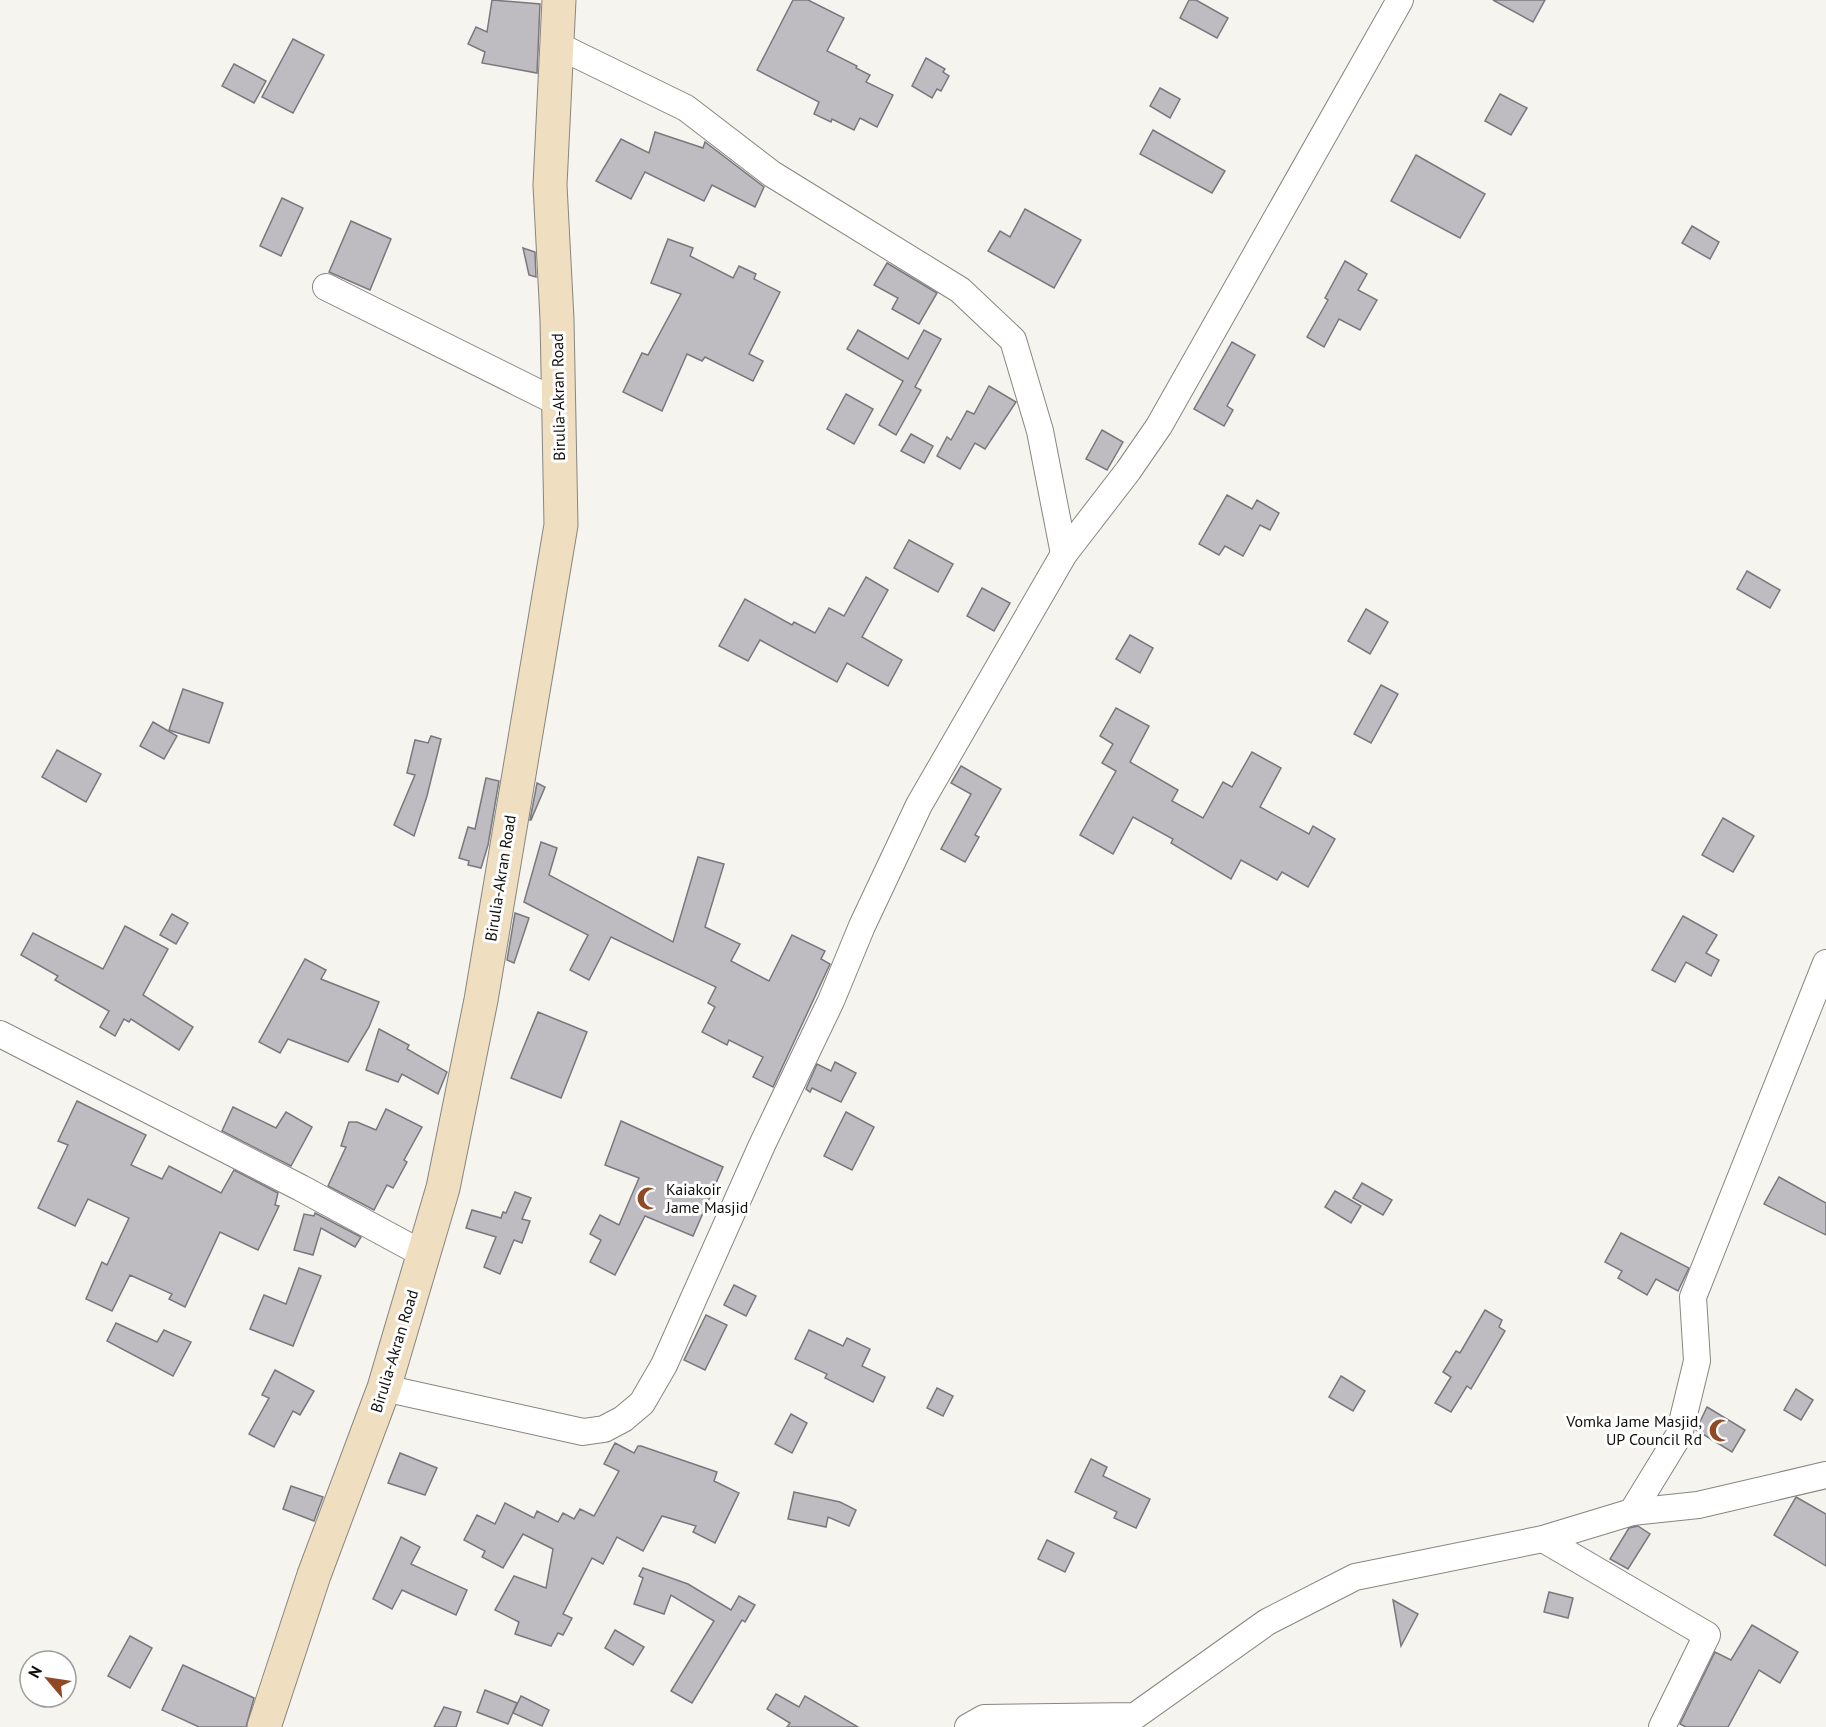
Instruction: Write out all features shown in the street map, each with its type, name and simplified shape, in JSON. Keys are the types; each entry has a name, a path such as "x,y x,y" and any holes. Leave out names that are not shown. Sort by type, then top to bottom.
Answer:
{"street":[{"name":"Birulia-Akran Road","path":"264,1727 314,1575 384,1388 443,1188 481,1000 561,525 556,402 557,319 550,185 559,0"},
{"path":"384,1388 583,1432 604,1429 623,1419 642,1403 664,1365 762,1145 831,1001 862,926 919,805 1064,554 1128,471 1159,426 1400,0"},
{"path":"557,45 686,108 772,174 960,290 1012,340 1040,430 1064,554"},
{"path":"327,287 556,402"},
{"path":"1632,1512 1679,1435 1697,1361 1693,1298 1826,963"},
{"path":"0,1034 301,1188 423,1254"},
{"path":"968,1727 984,1718 1135,1716 1268,1622 1355,1576 1543,1539 1632,1512 1698,1505 1826,1475"},
{"path":"1543,1539 1707,1635 1662,1727"}],"building":[{"path":"492,0 540,4 537,73 482,63 485,52 468,44 476,27 487,32"},
{"path":"793,0 808,0 844,18 827,51 870,75 866,82 893,95 877,127 860,118 854,130 832,119 831,122 814,114 819,102 757,70"},
{"path":"1189,0 1196,0 1228,18 1217,38 1180,18"},
{"path":"1493,0 1545,0 1533,22"},
{"path":"293,39 324,55 293,113 262,97"},
{"path":"926,58 945,69 943,72 949,76 941,91 937,89 932,98 912,86"},
{"path":"234,64 266,81 254,103 222,86"},
{"path":"1160,88 1180,99 1170,118 1150,106"},
{"path":"1500,94 1527,108 1511,135 1485,121"},
{"path":"1153,130 1225,171 1212,193 1140,154"},
{"path":"655,132 703,148 705,142 764,187 755,207 712,185 704,201 645,172 631,199 596,181 621,139 649,153"},
{"path":"1416,155 1485,194 1460,238 1391,201"},
{"path":"282,198 303,208 281,256 260,246"},
{"path":"1025,209 1081,240 1054,288 988,251 1000,231 1010,237"},
{"path":"351,221 391,239 370,290 329,272"},
{"path":"1692,226 1719,242 1710,259 1682,243"},
{"path":"668,239 693,248 690,256 733,278 739,266 756,274 754,279 780,292 749,354 763,361 753,381 705,357 702,361 687,354 662,411 623,392 642,353 648,355 681,294 651,283"},
{"path":"523,248 535,252 536,277 529,275"},
{"path":"1345,261 1367,274 1358,290 1377,300 1360,330 1339,319 1324,347 1307,337 1328,300 1325,298"},
{"path":"887,263 937,293 919,324 892,309 898,298 874,285"},
{"path":"858,330 908,359 924,330 941,339 915,387 921,390 896,435 879,425 903,381 847,349"},
{"path":"1232,342 1255,355 1227,406 1233,410 1224,426 1194,409"},
{"path":"989,386 1016,402 985,449 975,443 960,469 937,456 947,437 951,440 967,411 974,414"},
{"path":"846,394 873,409 854,444 827,429"},
{"path":"1102,430 1123,442 1107,470 1086,459"},
{"path":"911,434 933,446 924,463 901,451"},
{"path":"1227,495 1252,509 1257,500 1279,513 1270,530 1260,525 1243,556 1225,546 1219,555 1199,544"},
{"path":"909,540 953,564 938,592 894,568"},
{"path":"1747,571 1780,590 1770,608 1737,589"},
{"path":"866,577 888,590 862,637 902,660 888,686 847,663 837,682 760,640 748,661 719,646 745,599 792,625 794,622 815,633 829,608 844,616"},
{"path":"982,588 1010,603 994,631 967,616"},
{"path":"1366,609 1388,622 1370,654 1348,641"},
{"path":"1130,635 1153,648 1140,673 1116,659"},
{"path":"1381,685 1398,694 1371,743 1354,734"},
{"path":"183,689 223,703 209,743 169,730"},
{"path":"1116,708 1149,726 1130,762 1178,790 1172,801 1203,818 1223,782 1232,787 1252,752 1281,768 1260,807 1309,834 1313,826 1335,839 1308,887 1282,872 1277,880 1241,860 1231,879 1171,843 1173,839 1133,817 1113,854 1080,835 1116,771 1102,763 1113,744 1100,736"},
{"path":"153,722 177,736 164,759 140,746"},
{"path":"431,736 441,739 414,836 394,825 415,775 407,773 415,740 428,743"},
{"path":"57,750 101,774 86,802 42,777"},
{"path":"961,766 1001,789 975,835 979,837 965,862 941,849 971,794 951,783"},
{"path":"486,778 499,781 488,845 481,868 468,865 469,861 459,858 468,827 475,829"},
{"path":"537,783 545,787 530,820"},
{"path":"1723,818 1754,836 1733,872 1702,855"},
{"path":"541,842 557,848 549,875 673,942 698,857 724,864 705,927 740,944 731,961 769,981 792,935 825,951 821,959 830,964 773,1087 753,1077 763,1057 729,1040 727,1045 702,1032 715,1007 708,1003 716,987 611,937 589,980 570,970 588,935 524,902"},
{"path":"515,913 529,918 514,963 507,960"},
{"path":"172,914 188,923 176,944 160,935"},
{"path":"1683,916 1717,935 1706,953 1719,960 1711,976 1686,962 1675,982 1652,970"},
{"path":"125,926 168,949 143,995 193,1027 179,1050 131,1019 129,1022 124,1019 115,1036 100,1027 109,1011 55,980 58,976 21,955 33,933 103,969"},
{"path":"305,959 326,970 321,979 379,1002 369,1027 348,1062 288,1039 280,1053 259,1042"},
{"path":"538,1012 587,1032 561,1098 511,1078"},
{"path":"379,1029 409,1045 407,1049 447,1072 438,1094 402,1074 398,1082 366,1070"},
{"path":"835,1062 856,1073 841,1102 812,1088 810,1092 806,1089 817,1064 831,1071"},
{"path":"77,1101 146,1135 131,1165 162,1179 169,1166 221,1193 234,1170 278,1193 275,1205 279,1206 258,1250 220,1232 185,1307 169,1299 172,1294 130,1275 112,1311 86,1299 102,1262 107,1265 129,1218 88,1199 75,1226 38,1208 68,1145 58,1141"},
{"path":"233,1107 276,1128 286,1112 312,1127 291,1166 222,1131"},
{"path":"386,1109 422,1127 404,1160 407,1162 393,1188 387,1185 374,1210 328,1186 346,1147 341,1146 349,1122 357,1122 376,1130"},
{"path":"846,1112 874,1127 852,1170 824,1156"},
{"path":"621,1121 723,1167 693,1236 645,1216 615,1275 590,1262 601,1240 590,1234 600,1215 619,1225 639,1178 605,1165"},
{"path":"1779,1177 1826,1203 1826,1235 1764,1204"},
{"path":"1362,1183 1392,1200 1383,1215 1353,1198"},
{"path":"1335,1191 1361,1206 1351,1223 1325,1207"},
{"path":"515,1192 531,1198 522,1219 530,1221 522,1243 514,1240 500,1274 484,1267 496,1237 466,1228 472,1210 501,1218 503,1212 506,1213"},
{"path":"315,1213 361,1237 355,1247 321,1228 313,1255 294,1250 304,1214 314,1216"},
{"path":"1621,1233 1689,1268 1678,1291 1656,1279 1647,1295 1618,1278 1622,1271 1605,1262"},
{"path":"299,1268 321,1276 293,1346 250,1329 264,1295 286,1304"},
{"path":"734,1285 756,1296 746,1316 724,1305"},
{"path":"1485,1310 1502,1320 1499,1327 1505,1331 1471,1389 1467,1386 1451,1412 1435,1403 1451,1377 1443,1372 1456,1351 1460,1353"},
{"path":"706,1315 727,1325 705,1370 684,1360"},
{"path":"116,1323 157,1342 164,1330 191,1342 173,1376 107,1341"},
{"path":"809,1330 843,1346 847,1338 870,1349 862,1366 885,1377 873,1402 825,1378 827,1374 795,1359"},
{"path":"275,1370 314,1391 300,1415 293,1411 274,1447 249,1434 269,1398 262,1395"},
{"path":"1341,1376 1365,1391 1353,1411 1329,1397"},
{"path":"937,1388 953,1396 943,1416 927,1408"},
{"path":"1796,1389 1813,1400 1801,1420 1784,1410"},
{"name":"Vomka Jame Masjid, UP Council Rd","path":"1707,1407 1745,1430 1732,1452 1696,1430"},
{"path":"791,1414 807,1423 792,1453 775,1444"},
{"path":"615,1443 634,1453 638,1446 641,1446 717,1472 714,1481 739,1493 715,1543 693,1532 696,1526 662,1516 643,1551 617,1537 603,1564 592,1558 563,1614 572,1618 563,1635 558,1633 551,1646 515,1634 519,1622 495,1610 514,1576 546,1588 553,1549 523,1534 503,1568 482,1557 485,1551 464,1540 477,1515 495,1524 505,1503 534,1518 537,1511 558,1522 563,1513 574,1519 580,1509 594,1516 619,1471 604,1464"},
{"path":"400,1453 437,1468 425,1495 388,1483"},
{"path":"1091,1459 1107,1467 1103,1476 1150,1499 1136,1528 1114,1518 1117,1512 1075,1492"},
{"path":"291,1486 323,1497 314,1521 283,1509"},
{"path":"794,1492 840,1502 856,1510 849,1526 828,1517 826,1527 788,1519"},
{"path":"1796,1497 1826,1514 1826,1566 1774,1535"},
{"path":"1638,1526 1650,1534 1628,1569 1610,1559 1629,1528"},
{"path":"401,1537 420,1547 411,1564 467,1590 456,1615 402,1590 392,1609 373,1599"},
{"path":"1047,1540 1074,1553 1065,1572 1038,1559"},
{"path":"643,1568 688,1584 731,1610 739,1596 755,1605 745,1622 742,1620 692,1703 671,1691 714,1621 671,1595 664,1614 634,1604 643,1578 639,1576"},
{"path":"1549,1592 1573,1598 1568,1618 1544,1612"},
{"path":"1393,1600 1418,1614 1401,1646"},
{"path":"1752,1625 1798,1652 1780,1683 1759,1670 1728,1727 1686,1727 1680,1724 1715,1652 1731,1660"},
{"path":"615,1630 644,1647 633,1665 605,1648"},
{"path":"130,1636 152,1648 130,1688 108,1676"},
{"path":"183,1665 254,1698 246,1727 199,1727 162,1710"},
{"path":"485,1690 517,1703 508,1724 477,1712"},
{"path":"776,1694 799,1707 805,1696 858,1727 787,1727 790,1723 767,1709"},
{"path":"521,1696 549,1710 542,1726 513,1713"},
{"path":"444,1707 461,1712 456,1727 434,1727"}],"place":[{"name":"Kaiakoir Jame Masjid","path":"648,1198"},
{"name":"Vomka Jame Masjid, UP Council Rd","path":"1720,1430"}]}
